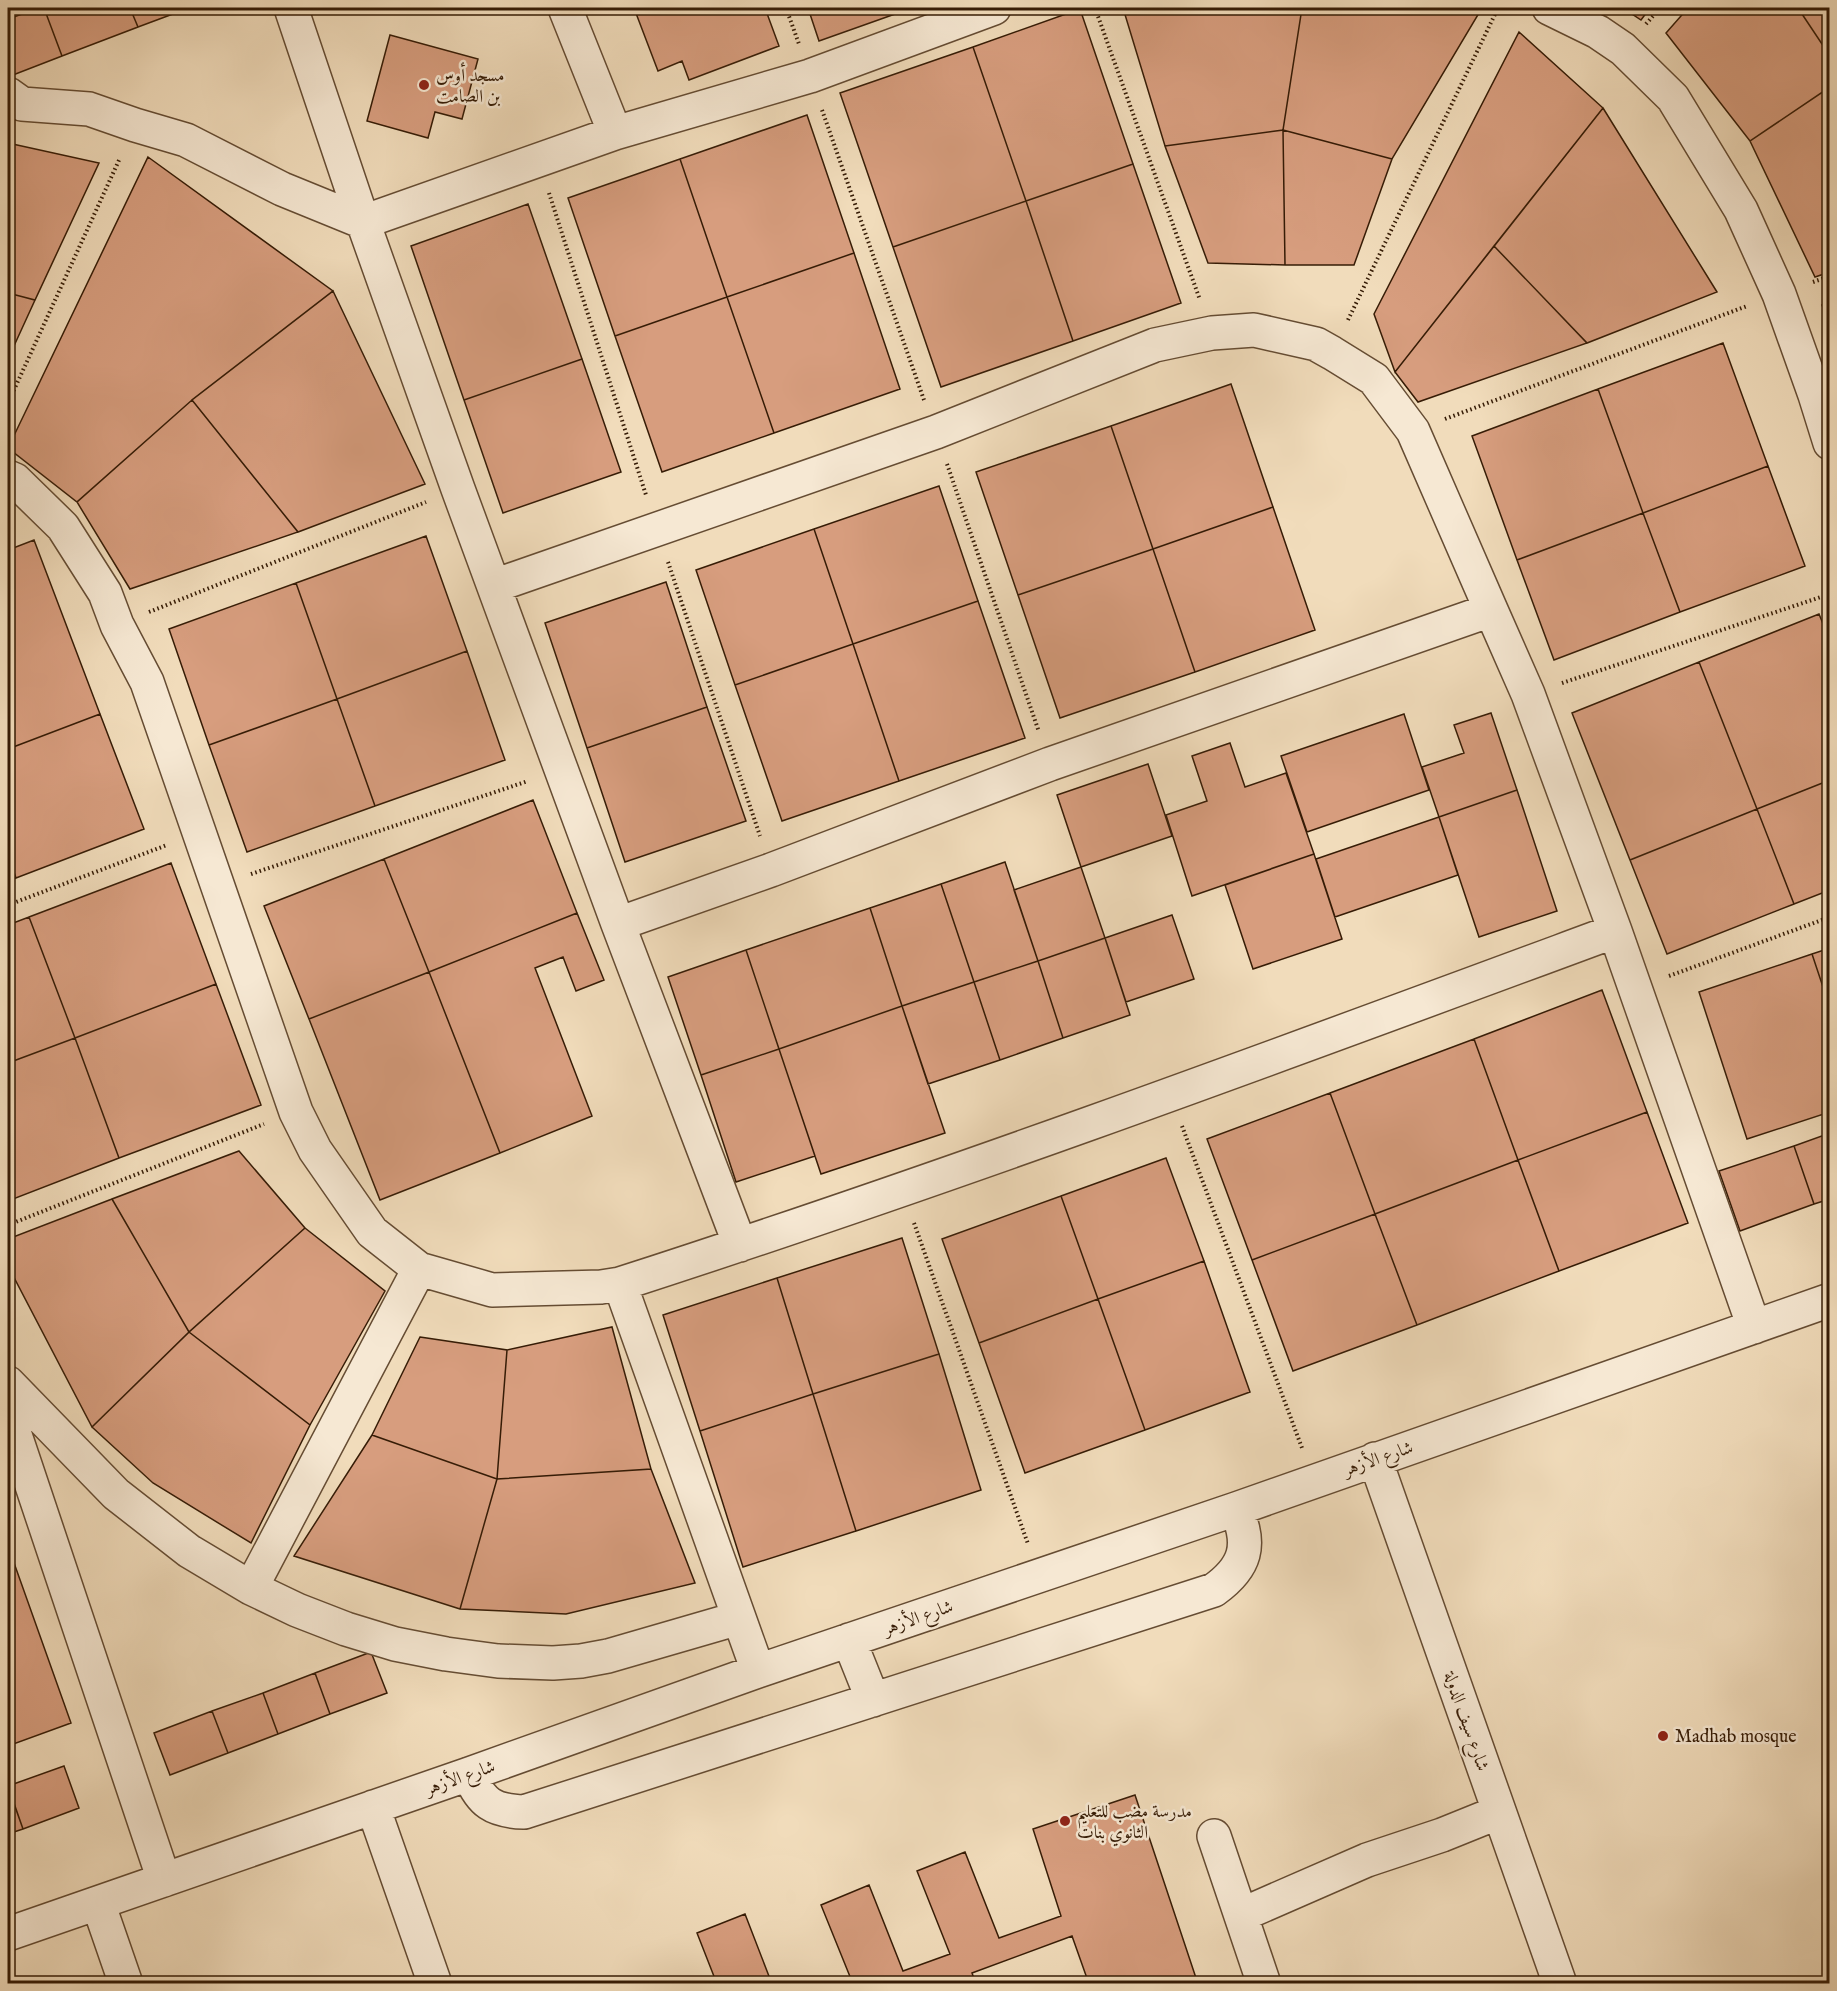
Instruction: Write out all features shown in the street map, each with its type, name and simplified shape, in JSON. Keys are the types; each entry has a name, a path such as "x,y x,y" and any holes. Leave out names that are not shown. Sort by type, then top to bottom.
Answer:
{"street":[{"path":"565,8 615,133"},
{"path":"8,94 22,104 89,108 186,140 282,189 363,222 615,133 810,76 994,8"},
{"path":"1549,8 1598,32 1623,49 1673,98 1741,210 1779,294 1830,443"},
{"path":"301,10 363,222 458,489 618,924 740,1245"},
{"path":"494,586 936,432 1155,345 1212,333 1254,330 1316,344 1332,353 1374,379 1413,431 1491,610 1527,694 1615,931 1754,1327"},
{"path":"8,477 15,480 63,527 105,593 117,625 147,682 296,1112 315,1150 372,1232 419,1269 492,1290 601,1287 620,1284 740,1245 1171,1095 1615,931"},
{"path":"618,924 771,870 1050,764 1491,610"},
{"path":"251,1588 419,1269"},
{"path":"620,1284 758,1671"},
{"name":"شارع الأزهر","path":"8,1935 758,1671 1236,1509 1830,1300"},
{"path":"8,1383 116,1494 189,1551 251,1588 297,1610 395,1644 446,1654 525,1663 580,1661 608,1656 739,1618"},
{"path":"8,1414 19,1487 164,1880"},
{"name":"شارع سيف الدولة","path":"1375,1459 1560,1983"},
{"path":"469,1774 476,1791 489,1804 506,1812 524,1812 1214,1590 1229,1579 1240,1563 1245,1545 1243,1526 1236,1509"},
{"path":"849,1640 873,1700"},
{"path":"373,1807 435,1983"},
{"path":"1241,1915 1367,1860 1442,1835 1499,1812"},
{"path":"1214,1836 1264,1983"},
{"path":"98,1903 126,1983"}],"path":[{"path":"1095,8 1212,333"},
{"path":"1332,353 1498,8"},
{"path":"810,76 1050,764"},
{"path":"8,403 135,125"},
{"path":"539,161 657,528 771,870"},
{"path":"1413,431 1779,294"},
{"path":"117,625 458,489"},
{"path":"1527,694 1830,594"},
{"path":"219,885 561,769"},
{"path":"8,905 199,833"},
{"path":"1635,989 1830,917"},
{"path":"1171,1095 1314,1480"},
{"path":"8,1225 296,1112"},
{"path":"902,1188 1040,1575"}],"building":[{"path":"44,8 62,56 13,75 8,59 8,19"},
{"path":"44,8 130,8 138,27 62,56"},
{"path":"130,8 189,8 138,27"},
{"path":"634,8 765,8 779,46 689,80 682,61 658,71"},
{"path":"808,8 912,8 819,41"},
{"path":"1123,8 1302,8 1283,130 1165,146"},
{"path":"1302,8 1482,8 1392,159 1283,130"},
{"path":"1623,8 1650,8 1641,20"},
{"path":"1688,8 1798,8 1830,56 1830,87 1750,141 1666,33"},
{"path":"1798,8 1830,8 1830,56"},
{"path":"1080,9 1133,164 1026,201 973,47"},
{"path":"1519,32 1603,108 1395,372 1374,314"},
{"name":"مسجد أوس بن الصامت","path":"390,35 478,59 462,119 435,112 428,138 367,121"},
{"path":"973,47 1026,201 893,247 840,93"},
{"path":"1830,87 1830,272 1815,277 1750,141"},
{"path":"1603,108 1717,292 1587,343 1494,246"},
{"path":"807,115 854,253 727,297 680,159"},
{"path":"1283,130 1392,159 1354,265 1285,265"},
{"path":"1283,130 1285,265 1208,263 1165,146"},
{"path":"8,143 99,163 35,300 8,293"},
{"path":"148,157 333,291 192,400 77,502 8,448"},
{"path":"680,159 727,297 615,336 568,198"},
{"path":"1133,164 1181,303 1073,341 1026,201"},
{"path":"1026,201 1073,341 941,387 893,247"},
{"path":"528,204 582,359 464,400 411,246"},
{"path":"1494,246 1587,343 1418,402 1395,372"},
{"path":"854,253 900,389 774,433 727,297"},
{"path":"333,291 425,484 298,532 192,400"},
{"path":"8,293 35,300 8,359"},
{"path":"727,297 774,433 662,472 615,336"},
{"path":"1830,302 1830,327 1822,305"},
{"path":"1723,343 1768,466 1643,513 1598,389"},
{"path":"582,359 621,472 503,513 464,400"},
{"path":"1231,384 1273,507 1153,549 1111,426"},
{"path":"1598,389 1643,513 1517,560 1472,436"},
{"path":"192,400 298,532 130,589 77,502"},
{"path":"1111,426 1153,549 1018,595 976,472"},
{"path":"1768,466 1805,566 1680,612 1643,513"},
{"path":"939,486 978,601 853,644 814,529"},
{"path":"1273,507 1315,630 1195,672 1153,549"},
{"path":"1643,513 1680,612 1554,660 1517,560"},
{"path":"814,529 853,644 735,685 696,570"},
{"path":"426,536 467,651 337,699 296,583"},
{"path":"34,540 100,714 8,749 8,550"},
{"path":"1153,549 1195,672 1060,718 1018,595"},
{"path":"666,582 707,707 587,748 545,623"},
{"path":"296,583 337,699 209,745 169,629"},
{"path":"978,601 1025,738 899,781 853,644"},
{"path":"1819,614 1830,641 1830,780 1757,809 1699,662"},
{"path":"853,644 899,781 782,821 735,685"},
{"path":"467,651 505,760 375,806 337,699"},
{"path":"1699,662 1757,809 1630,860 1572,713"},
{"path":"337,699 375,806 247,852 209,745"},
{"path":"707,707 746,821 625,862 587,748"},
{"path":"1491,713 1517,790 1439,817 1422,767 1464,753 1454,725"},
{"path":"100,714 144,829 16,878 8,855 8,749"},
{"path":"1404,714 1429,790 1307,832 1281,756"},
{"path":"1230,743 1245,787 1286,773 1314,854 1192,896 1166,815 1207,801 1192,756"},
{"path":"1148,764 1172,836 1081,867 1057,795"},
{"path":"1830,780 1830,890 1794,904 1757,809"},
{"path":"1517,790 1557,911 1479,937 1439,817"},
{"path":"533,800 577,913 429,972 384,859"},
{"path":"1757,809 1794,904 1667,954 1630,860"},
{"path":"1439,817 1458,875 1335,917 1316,859"},
{"path":"1314,854 1342,939 1253,969 1225,885"},
{"path":"8,855 16,878 8,881"},
{"path":"384,859 429,972 309,1019 264,906"},
{"path":"1005,862 1038,961 974,982 941,884"},
{"path":"171,863 216,984 75,1038 29,917"},
{"path":"1081,867 1105,938 1038,961 1014,890"},
{"path":"941,884 974,982 902,1006 870,908"},
{"path":"870,908 902,1006 779,1049 746,950"},
{"path":"577,913 604,980 576,991 563,957 535,968 592,1116 500,1153 429,972"},
{"path":"1172,915 1194,979 1126,1002 1105,938"},
{"path":"29,917 75,1038 8,1063 8,925"},
{"path":"1105,938 1130,1015 1063,1038 1038,961"},
{"path":"1830,948 1830,1008 1812,954"},
{"path":"746,950 779,1049 701,1075 668,977"},
{"path":"1812,954 1830,1008 1830,1112 1747,1139 1699,992"},
{"path":"1038,961 1063,1038 1000,1060 974,982"},
{"path":"429,972 500,1153 380,1200 309,1019"},
{"path":"974,982 1000,1060 928,1084 902,1006"},
{"path":"216,984 261,1105 119,1158 75,1038"},
{"path":"1602,990 1647,1112 1518,1160 1474,1039"},
{"path":"902,1006 945,1133 821,1174 779,1049"},
{"path":"75,1038 119,1158 8,1201 8,1063"},
{"path":"1474,1039 1518,1160 1375,1214 1330,1093"},
{"path":"779,1049 815,1156 736,1182 701,1075"},
{"path":"1330,1093 1375,1214 1252,1260 1207,1139"},
{"path":"1647,1112 1688,1223 1559,1271 1518,1160"},
{"path":"1830,1133 1830,1199 1814,1204 1794,1146"},
{"path":"1794,1146 1814,1204 1740,1231 1719,1171"},
{"path":"239,1151 305,1228 189,1332 112,1199"},
{"path":"1166,1158 1204,1261 1098,1299 1061,1196"},
{"path":"1518,1160 1559,1271 1417,1325 1375,1214"},
{"path":"1061,1196 1098,1299 979,1343 942,1239"},
{"path":"112,1199 189,1332 92,1427 8,1266 8,1239"},
{"path":"1375,1214 1417,1325 1293,1371 1252,1260"},
{"path":"305,1228 385,1291 310,1425 189,1332"},
{"path":"902,1238 939,1354 813,1394 777,1278"},
{"path":"1204,1261 1250,1392 1145,1430 1098,1299"},
{"path":"777,1278 813,1394 700,1431 663,1315"},
{"path":"1098,1299 1145,1430 1025,1473 979,1343"},
{"path":"612,1327 651,1469 497,1479 507,1350"},
{"path":"189,1332 310,1425 251,1543 153,1483 92,1427"},
{"path":"420,1337 507,1350 497,1479 372,1435"},
{"path":"939,1354 981,1490 856,1531 813,1394"},
{"path":"813,1394 856,1531 743,1567 700,1431"},
{"path":"372,1435 497,1479 460,1609 294,1556"},
{"path":"651,1469 695,1583 566,1614 460,1609 497,1479"},
{"path":"8,1546 71,1723 8,1746"},
{"path":"371,1652 387,1693 330,1714 315,1673"},
{"path":"315,1673 330,1714 278,1734 263,1693"},
{"path":"263,1693 278,1734 228,1753 212,1711"},
{"path":"212,1711 228,1753 170,1775 154,1733"},
{"path":"64,1766 79,1808 23,1829 8,1786"},
{"path":"8,1787 23,1829 8,1834"},
{"path":"1135,1795 1198,1984 1089,1984 1072,1936 972,1973 976,1984 853,1984 821,1905 869,1885 903,1971 950,1954 917,1871 965,1852 999,1938 1061,1916 1033,1829"},
{"path":"745,1914 772,1984 717,1984 697,1933"}],"place":[{"name":"مسجد أوس بن الصامت","path":"424,85"},
{"name":"Madhab mosque","path":"1663,1736"},
{"name":"مدرسة مضب للتعليم الثانوي بنات","path":"1065,1821"}]}
